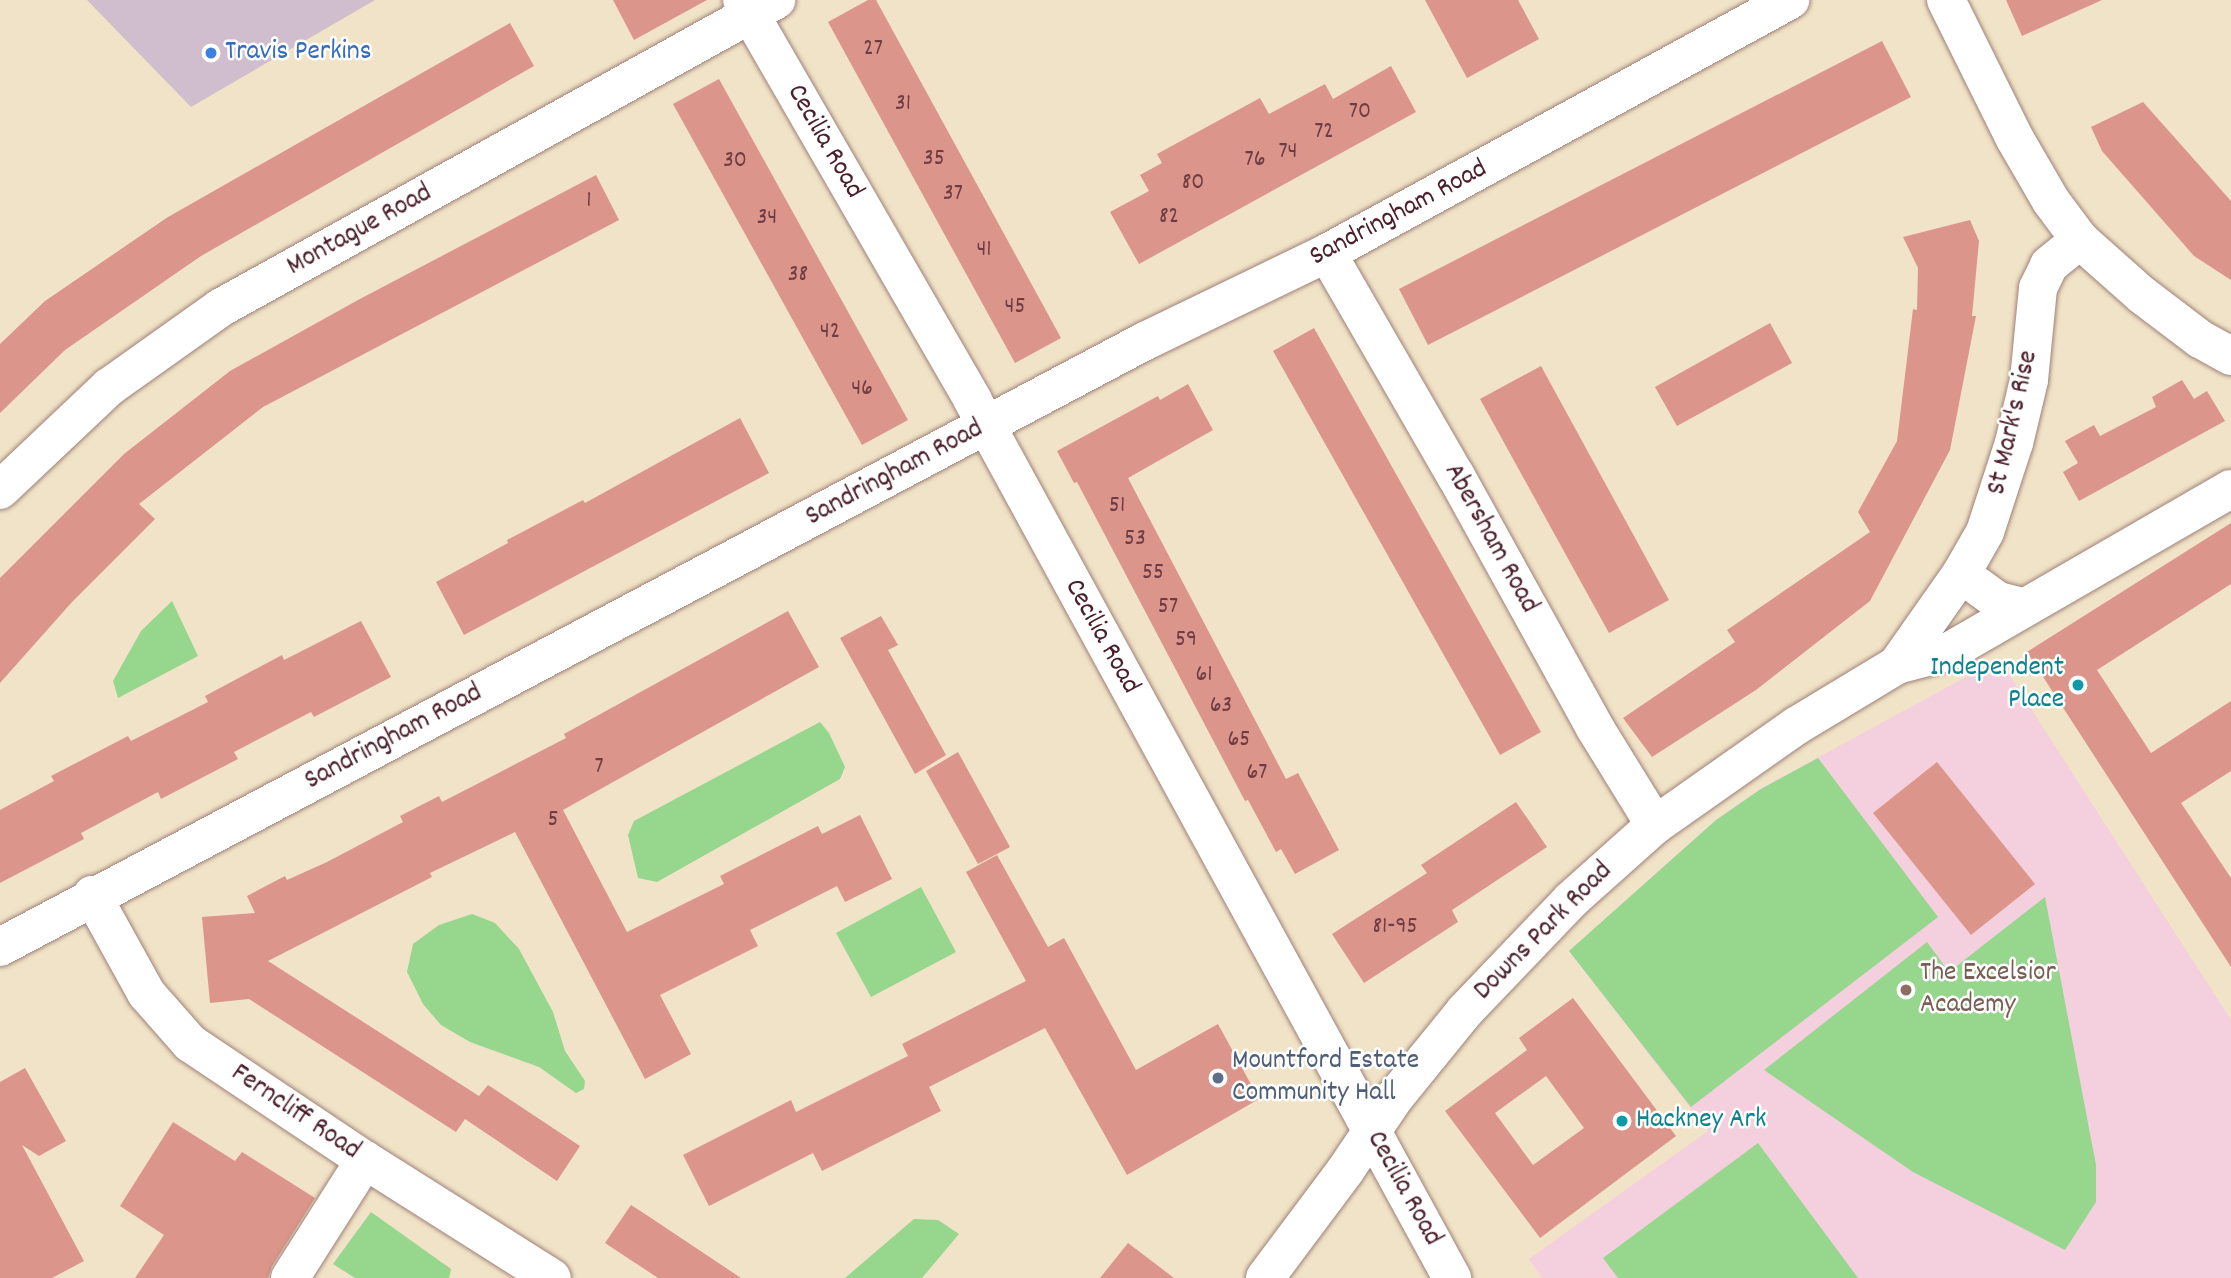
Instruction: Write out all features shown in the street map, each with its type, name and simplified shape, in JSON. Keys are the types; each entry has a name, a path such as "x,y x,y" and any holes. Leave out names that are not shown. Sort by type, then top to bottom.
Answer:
{"street":[{"name":"Sandringham Road","path":"0,947 92,895 1145,341 1327,253 1790,0"},
{"path":"1946,0 2015,139 2051,201 2080,240 2142,295 2200,339 2231,356"},
{"name":"Cecilia Road","path":"756,5 1452,1278"},
{"name":"Montague Road","path":"0,490 109,387 220,307 567,118 756,5"},
{"name":"St Mark's Rise","path":"1961,574 1985,532 2014,443 2029,380 2038,288 2049,265 2080,240"},
{"name":"Abersham Road","path":"1327,253 1456,476 1595,728 1655,825"},
{"name":"Downs Park Road","path":"1265,1278 1395,1097 1465,1010 1571,900 1655,825 1796,726 1898,665 1950,651 1995,627 2022,607 2231,489"},
{"path":"1961,574 1998,601 2022,607"},
{"name":"Downs Park Road","path":"1898,665 1961,574"},
{"name":"Ferncliff Road","path":"92,895 146,993 190,1043 365,1160 552,1278"},
{"path":"290,1278 365,1160"}],"shaded area":[{"name":"Travis Perkins","path":"87,0 375,0 191,107"},
{"name":"The Excelsior Academy","path":"1999,659 2231,1020 2231,1278 1542,1278 1529,1259 1708,1131 1569,951 1716,820 1760,789"}],"green space":[{"path":"172,601 198,656 118,698 113,681 141,631"},
{"path":"820,722 829,733 845,767 840,779 657,882 638,878 628,835 634,821"},
{"path":"1818,758 1938,917 1691,1107 1569,951 1716,820 1761,789"},
{"path":"921,887 956,952 871,997 836,933"},
{"path":"2045,897 2096,1165 2096,1202 2065,1250 1913,1172 1764,1070 1927,942 1949,972"},
{"path":"472,914 495,923 519,949 553,1012 565,1051 585,1081 584,1089 576,1093 539,1067 470,1042 441,1025 423,1004 407,972 413,944 439,925"},
{"path":"1758,1143 1858,1278 1618,1278 1603,1258"},
{"path":"371,1212 451,1269 449,1278 355,1278 333,1264"},
{"path":"914,1219 938,1220 959,1234 922,1278 845,1278"}],"building":[{"path":"613,0 707,0 634,40"},
{"path":"868,0 876,0 1061,338 1015,363 828,22"},
{"path":"1425,0 1518,0 1539,39 1467,78"},
{"path":"2006,0 2102,0 2022,36"},
{"path":"510,23 534,66 201,256 65,350 0,413 0,344 45,301 168,217"},
{"path":"1882,41 1911,97 1428,345 1399,289"},
{"path":"1391,66 1416,112 1139,264 1110,212 1149,191 1140,175 1162,163 1157,154 1260,98 1269,114 1325,84 1333,99"},
{"path":"719,79 908,420 862,445 673,104"},
{"path":"2143,102 2231,201 2231,280 2194,256 2102,151 2091,127"},
{"path":"596,175 619,220 263,407 139,504 155,519 72,602 0,683 0,578 124,454 230,371 358,300"},
{"path":"1970,220 1979,241 1972,316 1976,316 1950,450 1870,601 1756,690 1652,757 1623,718 1735,642 1727,630 1870,532 1858,512 1897,441 1913,309 1917,310 1918,268 1903,237"},
{"path":"1770,323 1792,363 1677,426 1655,387"},
{"path":"1314,328 1541,732 1500,755 1273,351"},
{"path":"1541,366 1669,600 1609,633 1480,399"},
{"path":"2182,380 2194,399 2207,391 2225,421 2079,501 2063,472 2078,463 2065,441 2094,425 2100,436 2156,407 2152,397"},
{"path":"1188,384 1213,430 1128,478 1286,779 1298,773 1339,850 1295,874 1281,849 1276,852 1248,800 1245,801 1077,482 1074,483 1057,451 1158,396 1160,400"},
{"path":"740,418 769,473 464,635 436,582 508,543 507,540 583,500 585,503"},
{"name":"Independent Place","path":"2231,523 2231,584 2097,670 2151,753 2231,701 2231,771 2181,803 2231,878 2231,967 2027,652"},
{"path":"788,611 819,667 563,810 627,932 724,884 720,876 818,826 822,834 860,815 892,879 845,902 837,886 750,930 758,946 660,995 691,1054 645,1079 515,832 430,873 432,877 268,961 479,1096 488,1085 580,1146 557,1181 465,1119 456,1132 249,999 210,1003 202,917 255,913 247,896 285,876 287,880 327,862 403,822 400,816 439,796 442,802 566,738 564,734"},
{"path":"881,616 898,645 888,650 946,755 915,774 840,638"},
{"path":"361,621 391,677 314,717 311,712 234,752 238,759 161,799 158,792 81,833 84,839 0,883 0,810 54,781 51,776 128,736 131,741 208,702 205,696 282,655 284,660"},
{"path":"958,752 1010,847 978,864 926,771"},
{"path":"1937,762 2035,884 1971,935 1873,813"},
{"path":"1516,802 1547,847 1452,910 1458,922 1364,983 1332,934 1427,873 1421,865"},
{"path":"997,855 1048,947 1064,938 1136,1070 1218,1024 1259,1099 1127,1175 1045,1028 929,1087 941,1111 822,1171 813,1153 709,1206 683,1155 791,1100 796,1112 908,1056 902,1044 1026,981 966,872"},
{"name":"Hackney Ark","path":"1573,998 1676,1136 1540,1238 1445,1111 1527,1050 1519,1038","holes":["1546,1076 1584,1128 1533,1165 1495,1113"]},
{"path":"25,1068 66,1141 39,1156 22,1145 84,1261 52,1278 0,1278 0,1082"},
{"path":"173,1122 235,1161 242,1152 315,1198 272,1266 268,1278 135,1278 164,1235 120,1206"},
{"path":"631,1205 741,1278 658,1278 605,1243"},
{"path":"1128,1243 1174,1278 1100,1278"}],"place":[{"name":"Travis Perkins","path":"211,53"},
{"name":"Independent Place","path":"2078,685"},
{"name":"The Excelsior Academy","path":"1906,990"},
{"name":"Mountford Estate Community Hall","path":"1218,1078"},
{"name":"Hackney Ark","path":"1622,1121"}]}
